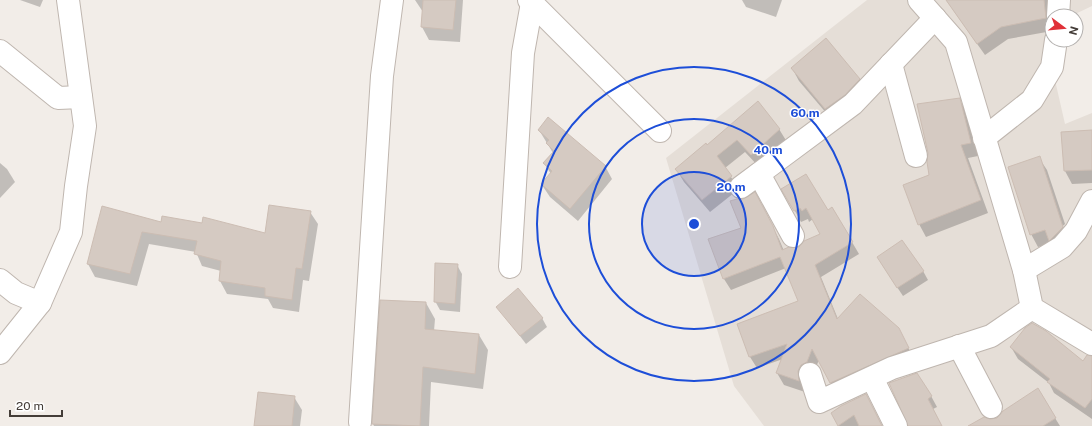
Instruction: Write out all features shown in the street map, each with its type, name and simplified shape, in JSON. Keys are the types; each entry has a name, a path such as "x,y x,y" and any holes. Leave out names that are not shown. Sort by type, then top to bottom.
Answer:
{"street":[{"path":"0,353 40,303 71,232 85,126 68,0"},
{"path":"360,422 382,76 392,0"},
{"path":"919,0 956,42 1024,270 1032,308 1092,344"},
{"path":"530,2 660,130"},
{"path":"510,267 523,53 530,2"},
{"path":"741,187 853,104 935,18"},
{"path":"984,138 1032,100 1052,67 1055,48"},
{"path":"0,51 58,98 81,97"},
{"path":"891,64 916,156"},
{"path":"759,174 793,236"},
{"path":"1024,270 1062,247 1076,231 1092,201"},
{"path":"0,280 16,293 40,303"},
{"path":"810,374 819,402 892,368 991,336 1032,308"},
{"path":"959,346 991,407"},
{"path":"872,378 896,426"}],"shaded area":[{"path":"867,0 1092,0 1092,6 1084,10 1084,8 1044,8 1044,48 1052,48 1052,67 1065,124 1092,113 1092,426 764,426 734,386 666,158"}],"building":[{"path":"423,0 456,0 453,30 421,27"},
{"path":"946,0 1044,0 1044,18 1001,27 977,44"},
{"path":"826,38 860,79 845,95 825,109 791,68"},
{"path":"960,98 971,143 961,145 981,200 918,225 903,185 929,175 927,162 928,153 917,104"},
{"path":"758,101 780,129 751,155 737,140 717,156 732,176 702,200 675,169 706,143 707,145"},
{"path":"548,117 606,166 570,209 541,184 552,171 543,163 554,151 546,143 549,140 538,130"},
{"path":"1092,130 1092,170 1064,171 1061,132"},
{"path":"1040,156 1063,227 1049,241 1045,230 1030,235 1008,167"},
{"path":"806,174 828,210 832,207 853,242 815,265 837,319 860,294 899,328 909,348 830,383 812,349 807,362 801,365 798,371 799,381 776,373 787,344 749,357 737,324 798,301 780,257 723,279 708,239 741,228 730,201 743,199 755,192 773,226 782,250 789,247 799,247 804,241 820,234 806,208 802,211 800,208 794,211 781,189"},
{"path":"269,205 311,211 302,269 296,268 292,300 265,296 265,288 219,281 221,261 194,254 197,241 142,232 130,274 87,264 102,206 161,222 162,216 202,223 203,217 265,233"},
{"path":"902,240 924,271 897,288 877,257"},
{"path":"435,263 458,264 455,304 434,302"},
{"path":"518,288 543,318 520,336 496,307"},
{"path":"380,300 426,302 425,329 479,334 475,374 423,367 420,426 372,424"},
{"path":"1032,323 1046,331 1083,361 1087,355 1092,356 1092,399 1085,408 1047,382 1050,379 1010,347 1025,328"},
{"path":"917,373 932,396 928,399 942,426 908,426 889,383"},
{"path":"1038,388 1056,418 1043,426 968,426 984,417 990,419 997,418 1003,411"},
{"path":"258,392 295,396 292,426 254,426"},
{"path":"866,394 882,426 859,426 854,415 838,426 831,413 841,406"}]}
